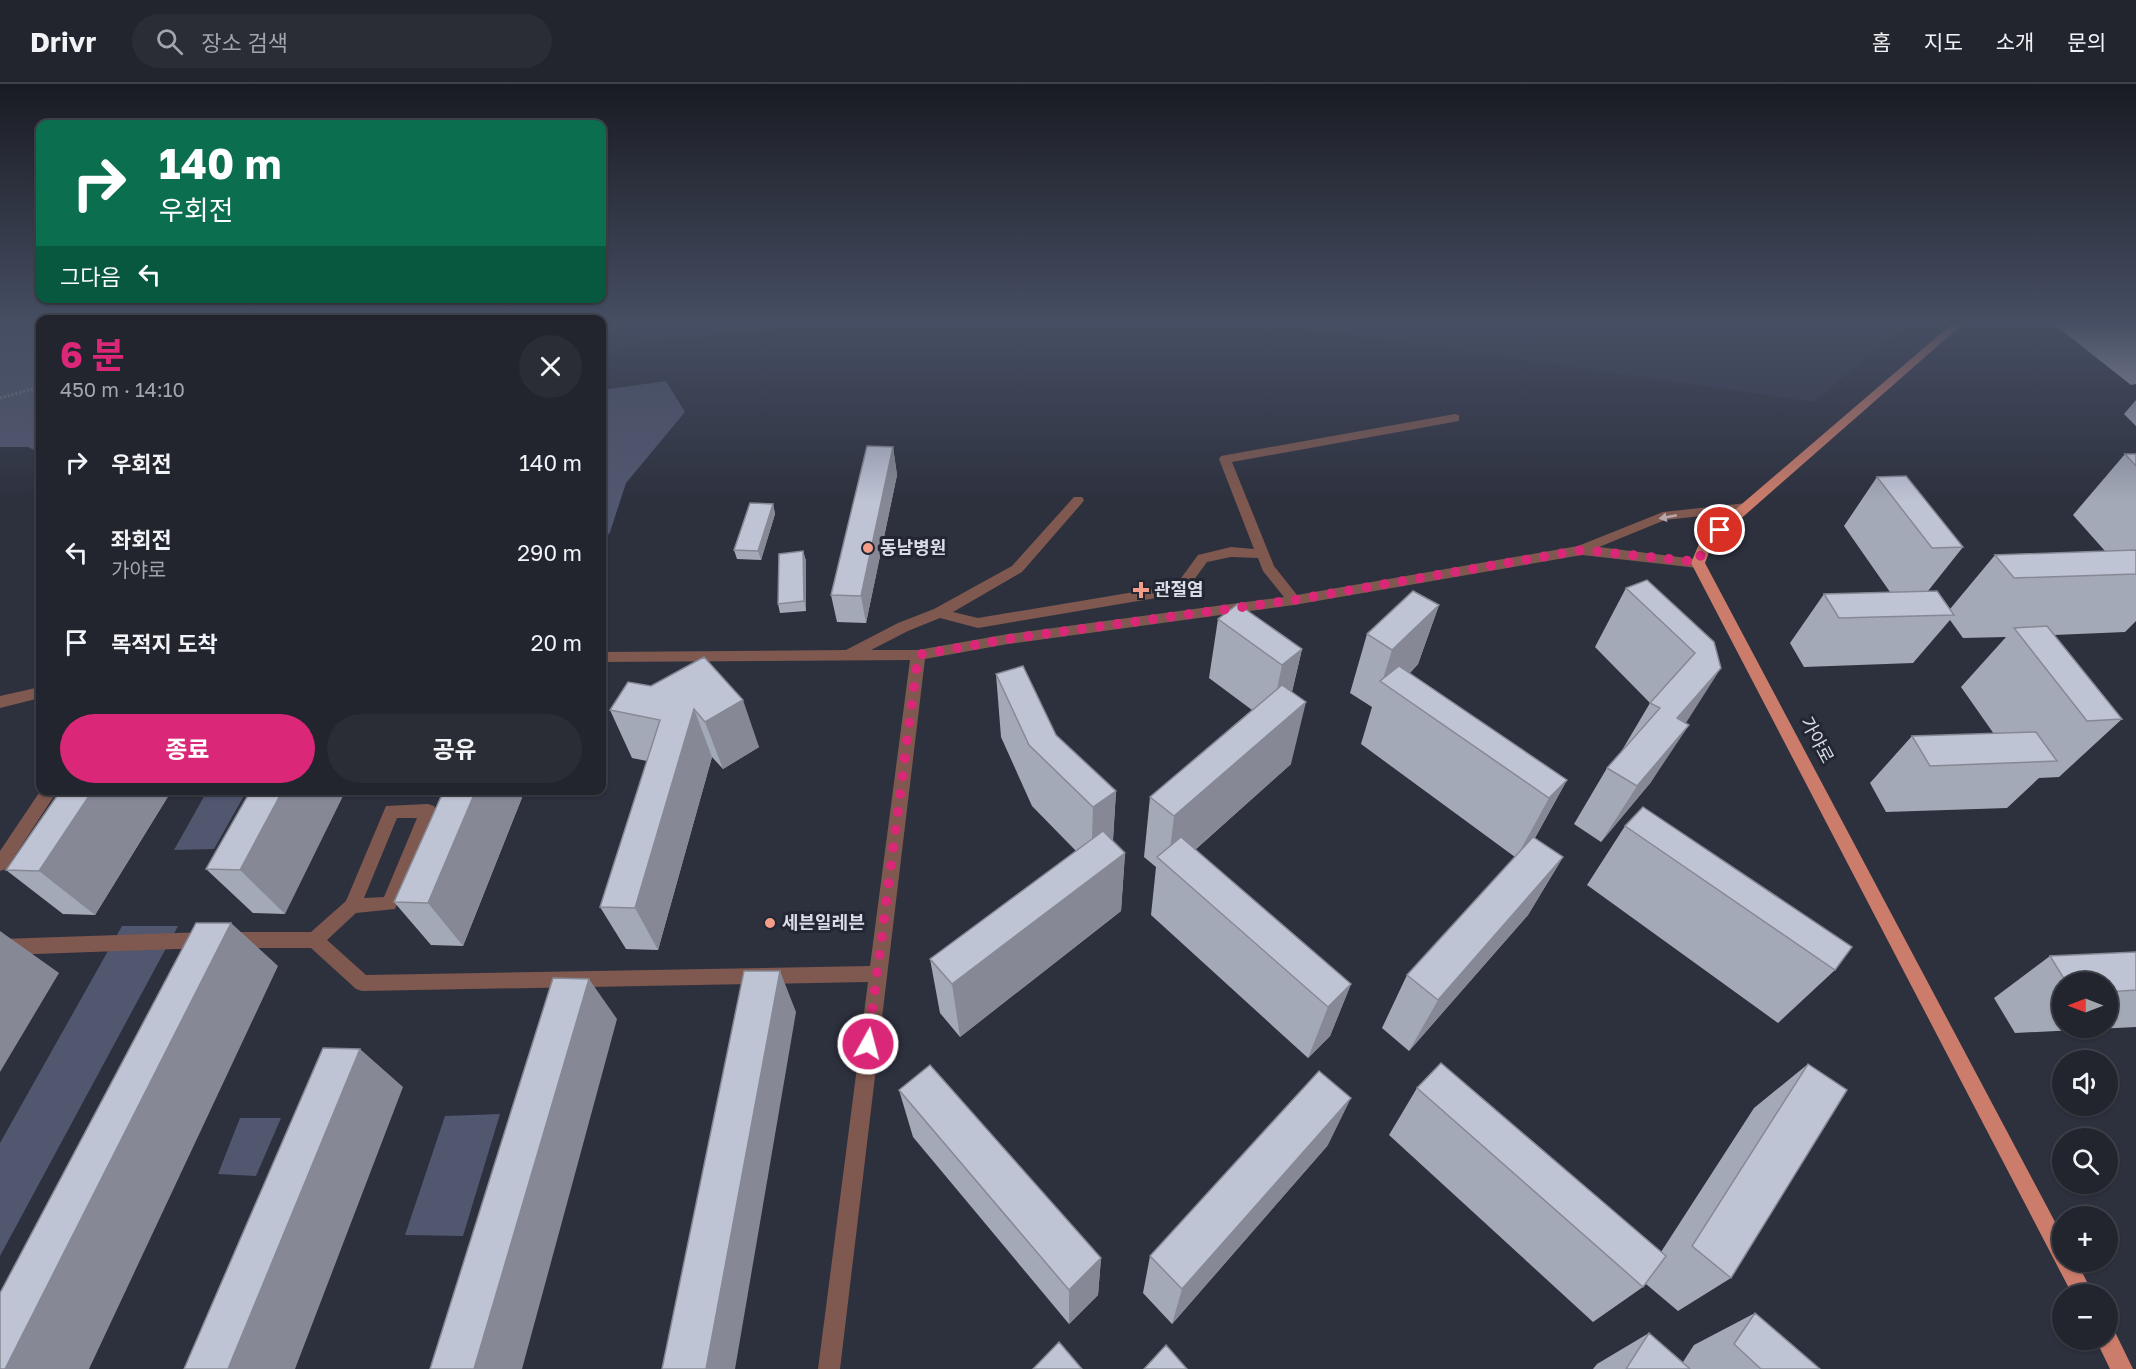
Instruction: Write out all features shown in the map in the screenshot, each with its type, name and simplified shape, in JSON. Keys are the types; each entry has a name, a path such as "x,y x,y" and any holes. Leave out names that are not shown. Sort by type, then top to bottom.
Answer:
{"main road":[{"path":"1698,562 1706,542 1891,382"},
{"name":"가야로","path":"1698,562 2052,1236"},
{"path":"2112,1350 2122,1369"}],"street":[{"path":"1294,600 1268,568 1225,459 1455,418"},
{"path":"848,656 903,627 939,613 1017,569 1078,500"},
{"path":"606,657 918,655 1008,639 1294,600 1582,550 1663,516 1747,507"},
{"path":"1582,550 1698,562"},
{"path":"939,613 978,623 1100,604 1180,589 1203,558 1231,552 1262,554"},
{"path":"829,1369 876,974 918,655"},
{"path":"0,702 36,694"},
{"path":"0,864 47,795"},
{"path":"315,940 352,906 393,811 428,811 389,904 352,906"},
{"path":"0,948 1,946 203,940 315,940 362,983 876,974"},
{"path":"192,961 203,940"},
{"path":"554,1000 560,979"}],"path":[{"path":"0,398 36,388"}],"shaded area":[{"path":"0,382 36,382 36,451 28,447 0,447"},
{"path":"667,382 685,412 626,483 606,538 606,389"},
{"path":"1676,382 1838,382 1814,402"},
{"path":"205,795 244,795 214,849 174,850"},
{"path":"122,926 178,926 0,1256 0,1143"},
{"path":"500,1114 463,1236 405,1235 445,1116"},
{"path":"240,1118 281,1118 256,1176 218,1174"}],"building":[{"path":"867,446 893,447 861,596 831,595"},
{"path":"2125,454 2136,454 2136,466"},
{"path":"1906,476 1963,547 1932,548 1877,477"},
{"path":"750,503 773,504 758,551 734,550"},
{"path":"2136,550 2136,574 2014,578 1995,555"},
{"path":"803,551 804,601 778,604 779,554"},
{"path":"1647,580 1714,642 1721,668 1677,718 1689,725 1637,786 1607,768 1660,708 1650,703 1695,653 1626,588"},
{"path":"1413,591 1439,605 1392,650 1367,634"},
{"path":"1937,591 1954,615 1839,618 1824,594"},
{"path":"1238,604 1302,649 1282,665 1218,619"},
{"path":"2047,626 2122,719 2087,721 2014,628"},
{"path":"704,657 743,700 705,722 694,709 635,908 600,907 660,720 610,710 628,682 651,686"},
{"path":"1023,666 1056,735 1116,791 1093,807 1029,745 996,674"},
{"path":"1399,666 1567,780 1549,798 1380,681"},
{"path":"1282,685 1306,702 1174,816 1150,797"},
{"path":"2036,732 2057,761 1930,766 1912,736"},
{"path":"58,795 90,795 39,871 6,870"},
{"path":"248,795 280,795 240,870 206,869"},
{"path":"442,795 474,795 428,903 394,902"},
{"path":"1643,807 1852,947 1835,970 1625,826"},
{"path":"1103,831 1125,853 952,984 930,959"},
{"path":"1181,837 1351,984 1328,1007 1157,857"},
{"path":"1533,837 1563,857 1438,1000 1407,975"},
{"path":"196,923 231,923 5,1369 0,1369 0,1293"},
{"path":"2136,952 2136,990 2118,991 2118,972 2060,972 2050,956"},
{"path":"744,971 780,971 706,1369 662,1369"},
{"path":"553,978 589,979 474,1369 430,1369"},
{"path":"323,1048 360,1049 228,1369 184,1369"},
{"path":"1441,1063 1666,1256 1643,1287 1417,1088"},
{"path":"1808,1064 1847,1090 1731,1278 1692,1246"},
{"path":"930,1065 1101,1258 1069,1290 899,1090"},
{"path":"1319,1071 1351,1098 1182,1289 1150,1256"},
{"path":"1755,1313 1820,1369 1761,1369 1734,1344"},
{"path":"1649,1333 1690,1369 1626,1369"},
{"path":"1059,1342 1082,1369 1033,1369"},
{"path":"1166,1345 1187,1369 1144,1369"}],"place":[{"name":"동남병원","path":"868,548"},
{"name":"관절염","path":"1141,590"},
{"name":"세븐일레븐","path":"770,923"}],"route":[{"path":"868,1044 918,655 1008,639 1294,600 1582,550 1698,562 1706,542 1720,530"}]}
